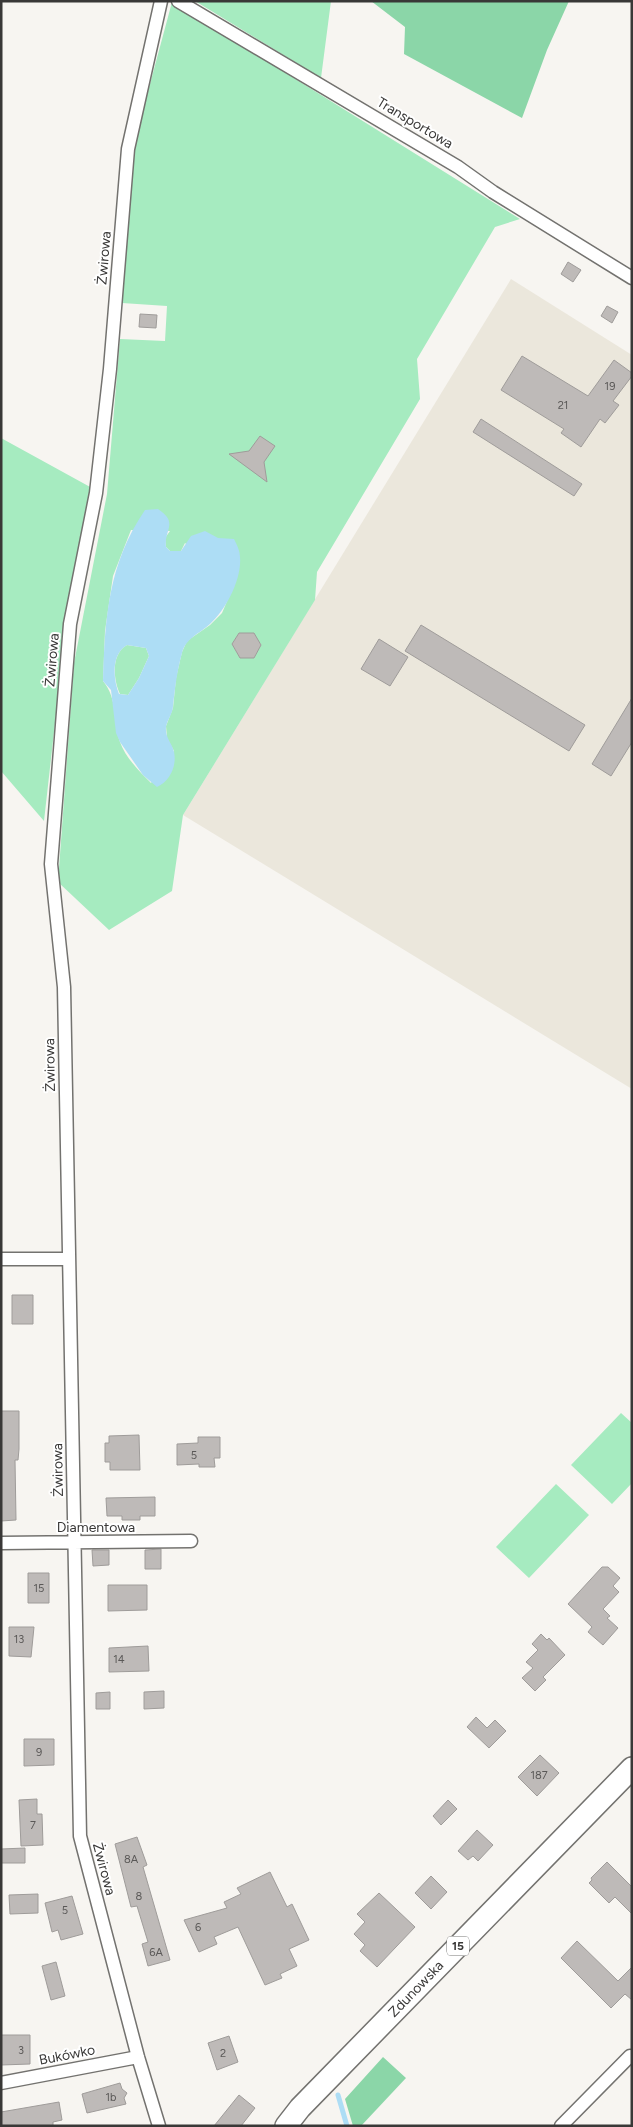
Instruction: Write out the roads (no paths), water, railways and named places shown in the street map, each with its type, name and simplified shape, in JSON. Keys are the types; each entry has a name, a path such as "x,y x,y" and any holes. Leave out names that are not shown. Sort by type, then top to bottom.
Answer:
{"main road":[{"name":"Zdunowska","path":"286,2126 300,2108 632,1768"}],"street":[{"name":"Żwirowa","path":"160,2126 138,2057 80,1836 64,987 51,864 70,624 96,493 110,369 128,149 161,1"},
{"name":"Transportowa","path":"178,1 458,166 493,192 632,278"},
{"path":"1,1259 68,1259"},
{"name":"Diamentowa","path":"1,1543 191,1542"},
{"path":"562,2126 630,2056"},
{"name":"Bukówko","path":"1,2083 138,2057"}],"water":[{"path":"158,509 168,518 169,526 166,547 170,551 181,551 191,536 205,531 218,538 234,539 240,557 236,584 222,611 210,624 190,640 182,653 176,679 173,709 166,727 174,752 174,763 169,777 157,787 143,775 120,742 116,733 111,690 103,681 107,613 116,571 123,551 145,510","holes":["127,645 146,648 149,656 139,678 128,695 119,694 115,681 115,667 118,654"]}],"waterway":[{"path":"338,2095 347,2126"}]}
